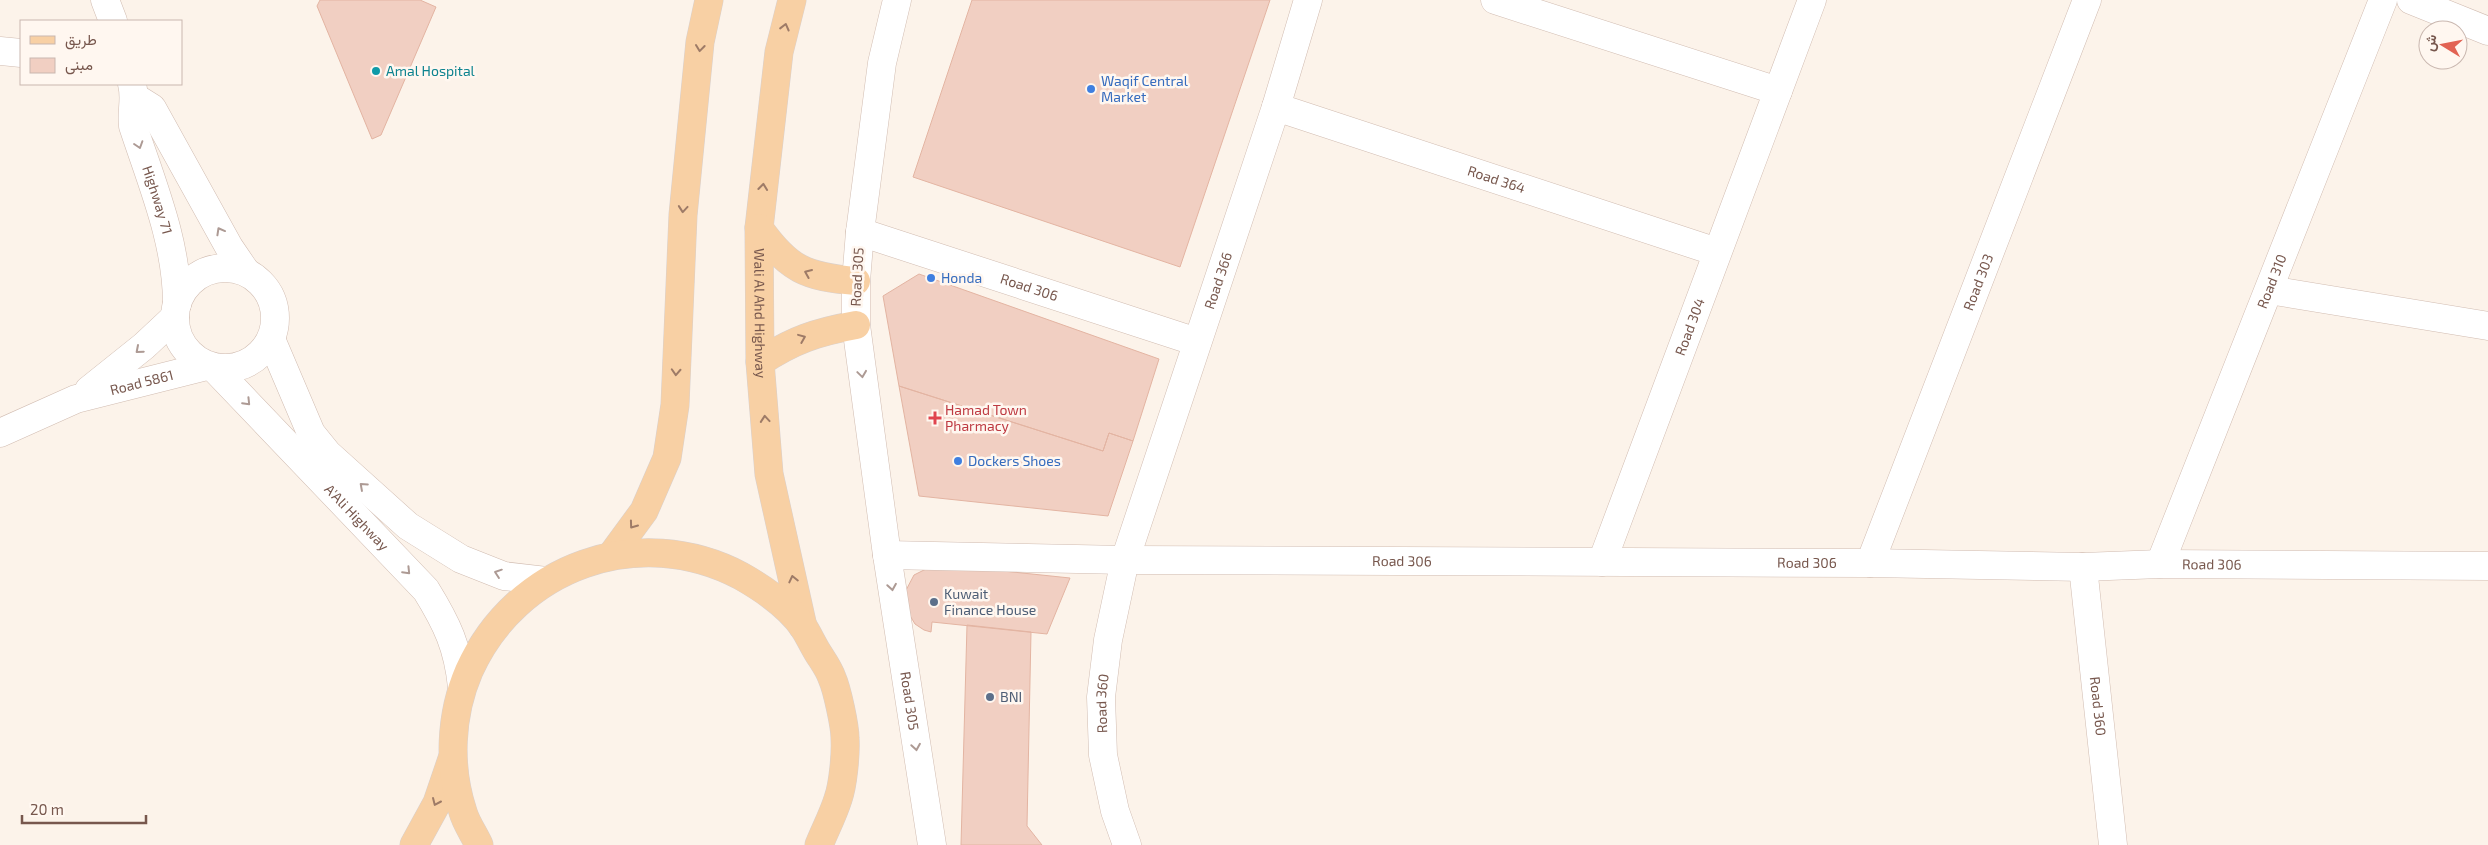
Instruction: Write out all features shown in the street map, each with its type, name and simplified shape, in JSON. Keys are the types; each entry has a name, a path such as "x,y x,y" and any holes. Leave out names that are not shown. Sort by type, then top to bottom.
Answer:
{"main road":[{"path":"611,556 644,511 667,458 674,405 683,215 700,42 710,0"},
{"name":"Wali Al Ahd Highway","path":"792,0 779,52 759,228 760,362 769,474 803,627"},
{"path":"759,228 775,251 796,268 823,279 856,281"},
{"path":"760,362 802,338 825,330 856,326"},
{"path":"479,845 463,812 453,758 454,734 462,687 476,656 495,627 519,602 546,581 588,561 611,556 664,552 717,564 764,589 803,627 832,679 845,738 839,798 819,845"},
{"path":"414,845 436,802 453,758"}],"street":[{"path":"105,0 112,20"},
{"name":"Road 305","path":"897,0 882,63 860,232 856,281 856,326 887,555 932,845"},
{"name":"Road 366","path":"1125,560 1276,107 1308,0"},
{"path":"1495,0 1778,91"},
{"name":"Road 304","path":"1602,562 1812,0"},
{"name":"Road 303","path":"1870,563 2087,0"},
{"name":"Road 310","path":"2160,564 2383,0"},
{"path":"2411,0 2488,31"},
{"path":"0,51 20,53"},
{"name":"Highway 71","path":"134,91 152,108 157,116 229,247 246,272"},
{"name":"Highway 71","path":"134,91 132,117 134,126 171,245 176,268 176,310"},
{"name":"Road 364","path":"1276,107 1717,252"},
{"name":"Road 306","path":"860,232 1197,342"},
{"path":"230,268 246,272 262,284 272,301 276,320 271,339 261,353 247,364 230,369 210,367 193,358 183,346 177,332 176,310 185,288 197,276 213,269 230,268"},
{"path":"2269,290 2488,326"},
{"name":"Road 5861","path":"76,400 111,374 176,310"},
{"name":"A'Ali Highway","path":"271,339 311,433 320,462 426,590 446,623 460,663 462,687"},
{"name":"Road 5861","path":"0,432 76,400 210,367"},
{"name":"A'Ali Highway","path":"210,367 291,447 320,462 408,526 461,559 504,576 546,581"},
{"path":"887,555 1125,560"},
{"name":"Road 306","path":"1125,560 1870,563 2083,566 2160,564 2488,566"},
{"name":"Road 360","path":"1125,560 1108,640 1100,697 1103,755 1115,811 1127,845"},
{"name":"Road 360","path":"2083,566 2113,845"}],"building":[{"name":"Amal Hospital","path":"320,0 420,0 436,7 381,135 372,139 317,6"},
{"name":"Waqif Central Market","path":"972,0 1270,0 1180,267 913,177"},
{"path":"919,274 1159,359 1133,441 1109,433 1103,451 899,386 883,296"},
{"path":"899,386 1103,451 1109,433 1133,441 1108,516 919,496"},
{"path":"936,564 1070,578 1047,634 932,622 931,632 915,624 906,609 904,594 914,575"},
{"path":"967,625 1031,632 1027,826 1042,845 961,845"}],"place":[{"name":"Amal Hospital","path":"376,71"},
{"name":"Waqif Central Market","path":"1091,89"},
{"name":"Honda","path":"931,278"},
{"name":"Hamad Town Pharmacy","path":"935,418"},
{"name":"Dockers Shoes","path":"958,461"},
{"name":"Kuwait Finance House","path":"934,602"},
{"name":"BNI","path":"990,697"}]}
